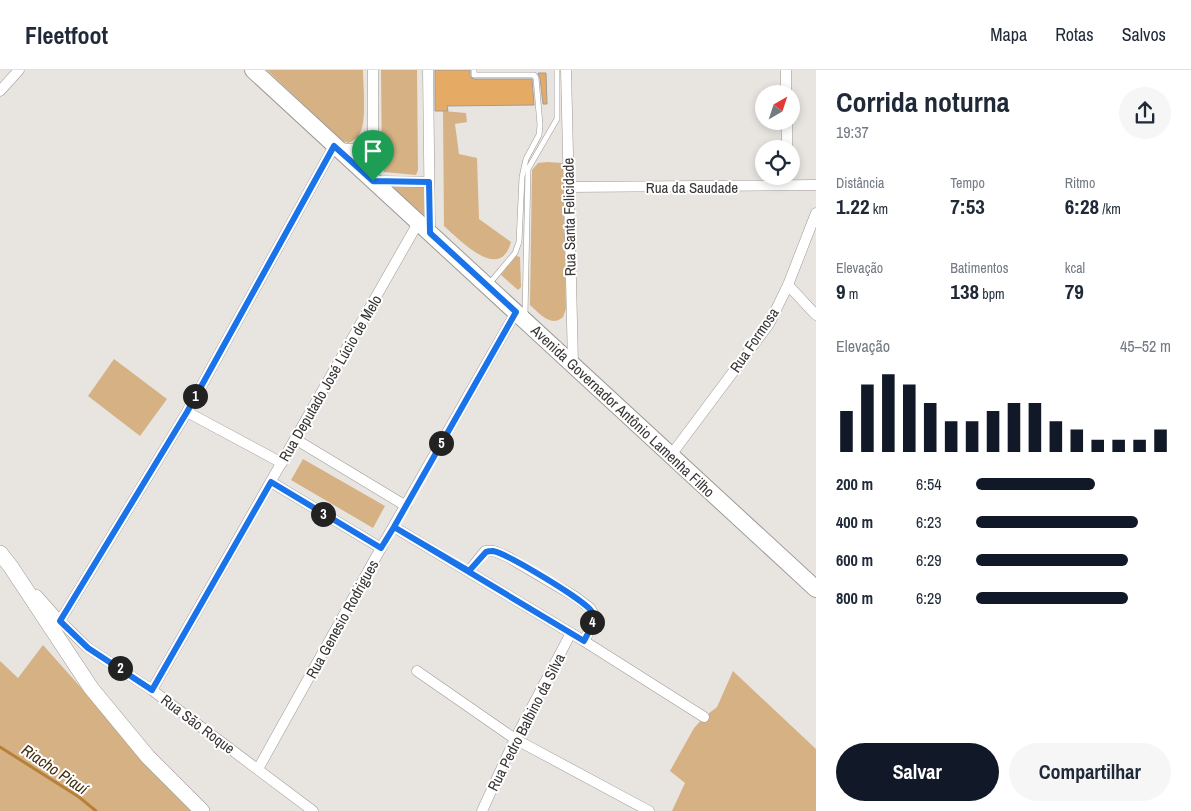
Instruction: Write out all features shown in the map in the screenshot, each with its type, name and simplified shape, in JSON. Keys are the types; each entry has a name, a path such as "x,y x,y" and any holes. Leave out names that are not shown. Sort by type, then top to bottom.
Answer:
{"main road":[{"name":"Avenida Governador Antônio Lamenha Filho","path":"252,70 816,589"},
{"name":"Rua São Roque","path":"0,553 12,567"},
{"path":"12,567 91,688 148,757 202,811"}],"street":[{"path":"0,90 19,70"},
{"path":"372,70 373,181 429,182"},
{"path":"424,228 429,182 428,70"},
{"name":"Rua Santa Felicidade","path":"566,70 573,364"},
{"path":"786,70 786,85"},
{"path":"60,621 187,412 334,146 353,150 360,147 373,136"},
{"name":"Rua da Saudade","path":"569,187 755,182"},
{"name":"Rua da Saudade","path":"800,183 816,185"},
{"name":"Rua Formosa","path":"671,455 769,324 788,285 816,213"},
{"name":"Rua Deputado José Lúcio de Melo","path":"152,690 295,439 424,228"},
{"path":"788,285 816,315"},
{"name":"Rua Genesio Rodrigues","path":"258,769 381,548 520,316"},
{"path":"187,412 282,464"},
{"path":"295,439 406,506"},
{"path":"271,482 381,548"},
{"path":"394,527 571,633 704,717"},
{"path":"469,571 486,552 494,551 508,557 574,596 590,608 593,614 592,627 584,641"},
{"name":"Rua São Roque","path":"12,567 60,621 88,648 152,690 313,811"},
{"name":"Rua Pedro Balbino da Silva","path":"482,811 515,739 571,633"},
{"path":"417,671 515,739 649,811"}],"lane":[{"path":"474,70 474,75 534,75 536,78 540,125 539,135 526,159 522,177 519,242 515,253 488,286"},
{"path":"520,316 528,169 557,119 556,70"}],"shaded area":[{"path":"267,70 363,70 363,120 358,136 348,143 341,140"},
{"path":"381,70 417,70 418,170 416,175 384,172 382,167"},
{"path":"443,111 466,113 467,122 455,124 459,154 477,158 479,219 511,242 506,254 498,259 489,259 479,255 444,226"},
{"path":"538,163 563,163 566,309 563,317 554,321 545,318 530,305 532,170"},
{"path":"373,181 429,182 430,233"},
{"path":"516,256 520,257 521,287 518,290 501,275"},
{"path":"114,359 167,399 140,436 88,396"},
{"path":"303,459 385,506 373,528 291,480"},
{"path":"43,645 191,811 0,811 0,661 18,678"},
{"path":"733,671 816,749 816,811 672,811 685,783 670,771 694,728 717,707"}],"building":[{"path":"435,70 470,70 470,77 474,79 532,79 534,105 447,106 448,111 435,111"},
{"path":"538,73 546,73 547,104 543,104"}],"waterway":[{"name":"Riacho Piauí","path":"0,747 79,797 96,811"}],"route":[{"path":"373,181 334,146 187,412 60,621 88,648 152,690 271,482 381,548 394,527 469,571 486,552 494,551 508,557 574,596 590,608 593,614 592,627 584,641 394,527 516,312 430,233 429,182 373,181"}]}
